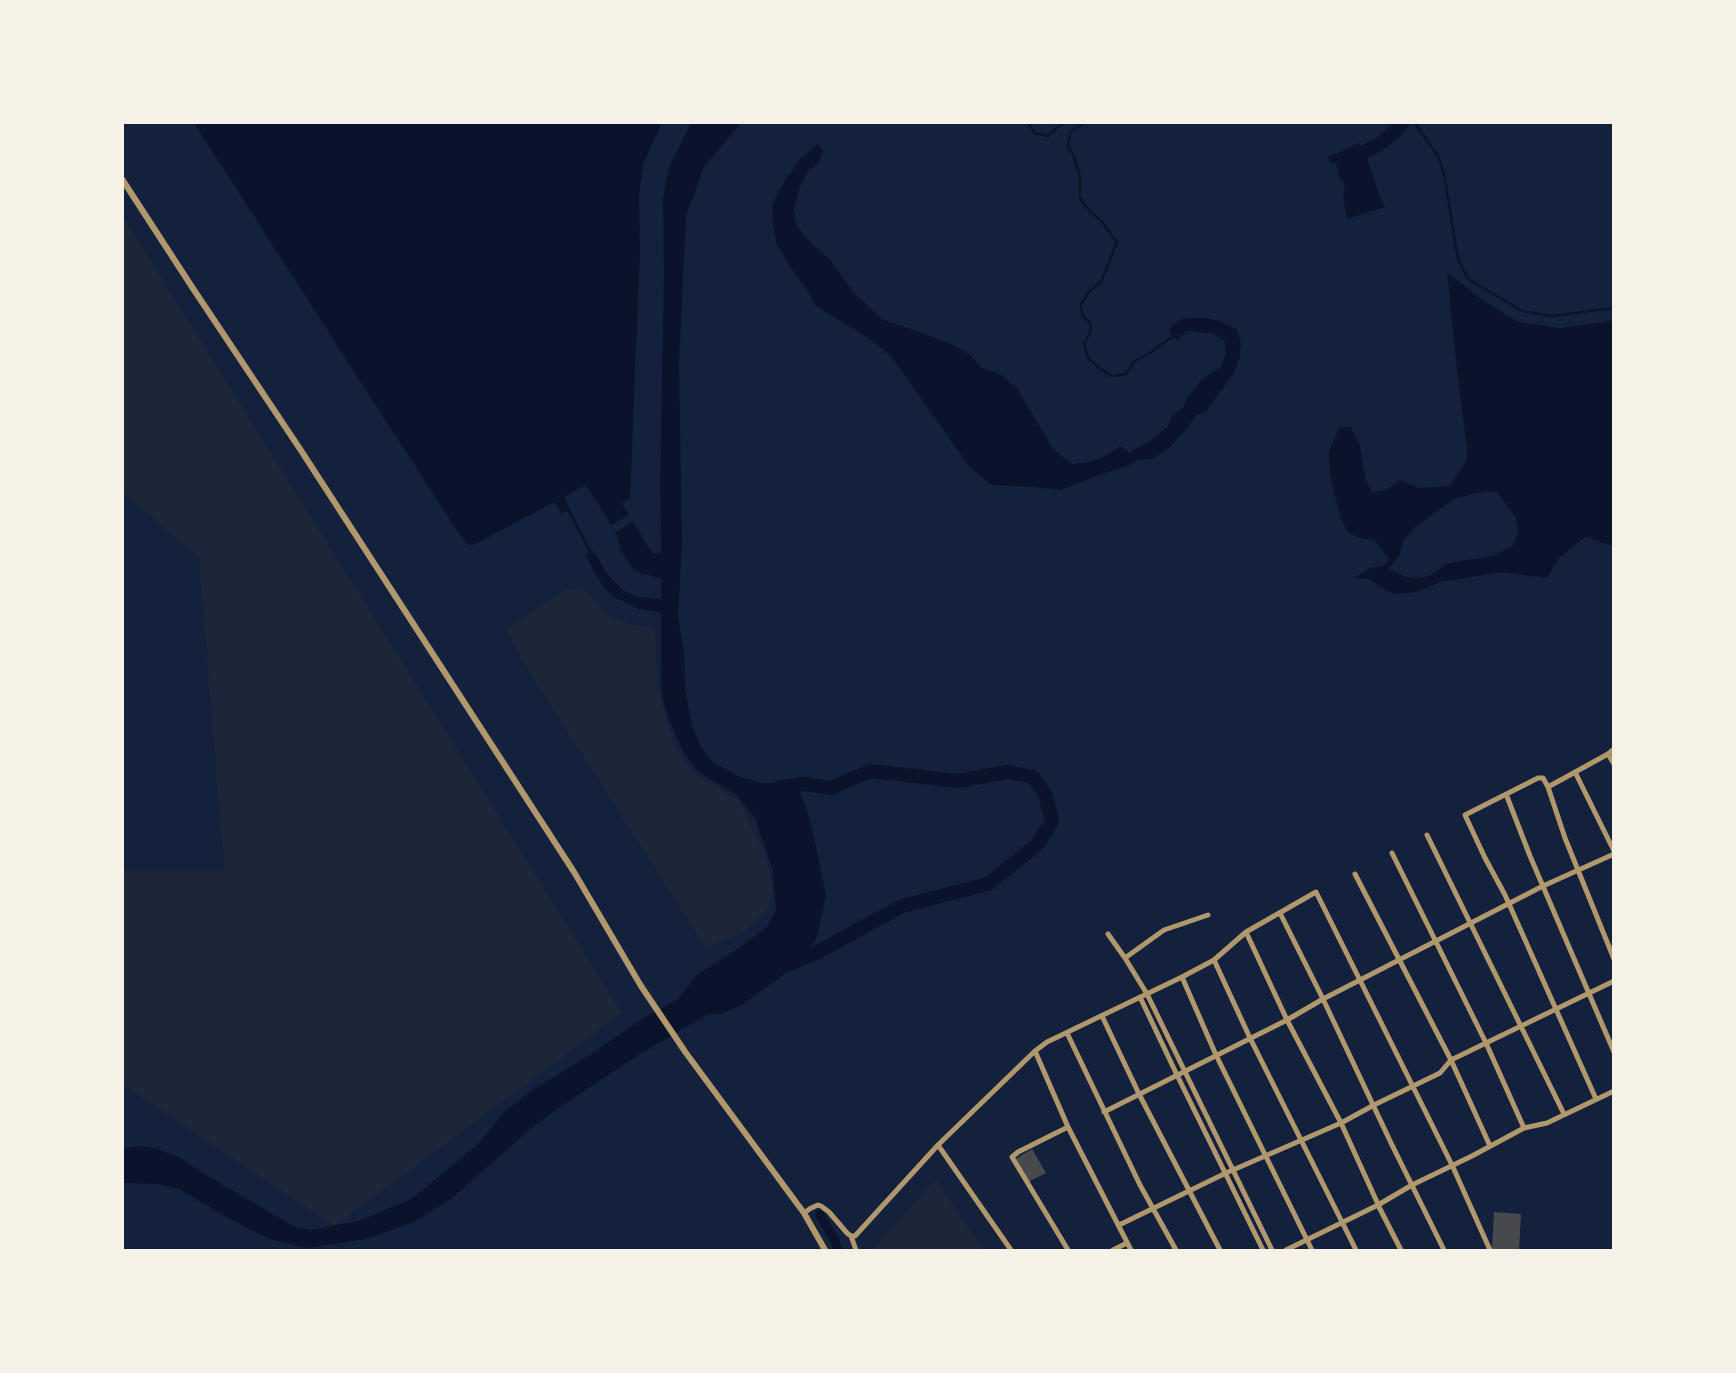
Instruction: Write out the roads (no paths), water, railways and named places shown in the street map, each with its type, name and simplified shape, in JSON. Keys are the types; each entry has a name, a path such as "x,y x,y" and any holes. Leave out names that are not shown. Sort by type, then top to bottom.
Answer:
{"street":[{"path":"122,179 559,848 641,986 686,1053 804,1213 825,1251"},
{"path":"1548,787 1611,752 1614,764"},
{"path":"1104,1112 1543,886 1614,853 1575,772"},
{"path":"1596,1099 1509,904 1465,815 1543,778 1614,959"},
{"path":"1506,794 1614,1052"},
{"path":"1427,835 1564,1114"},
{"path":"1392,853 1486,1043 1524,1128"},
{"path":"1354,874 1451,1060 1490,1146"},
{"path":"850,1236 855,1236 938,1145 1047,1042 1214,960 1246,932 1316,892 1452,1166 1490,1251"},
{"path":"1280,912 1444,1251"},
{"path":"1125,958 1164,930 1208,915"},
{"path":"1246,932 1401,1251"},
{"path":"1108,934 1147,994 1272,1251"},
{"path":"1214,960 1356,1251"},
{"path":"1182,977 1216,1055 1312,1251"},
{"path":"1119,1225 1265,1155 1340,1123 1440,1073 1451,1060 1614,981"},
{"path":"1140,997 1263,1251"},
{"path":"1102,1016 1220,1251"},
{"path":"1066,1033 1176,1251"},
{"path":"1035,1051 1068,1127 1131,1251"},
{"path":"1286,1251 1524,1128 1547,1123 1614,1090"},
{"path":"1068,1127 1012,1157 1068,1251"},
{"path":"938,1145 1011,1251"},
{"path":"804,1213 821,1206 850,1236 856,1251"},
{"path":"1113,1251 1127,1243"}],"waterway":[{"path":"1028,122 1034,133 1048,136 1064,122"},
{"path":"1086,122 1070,132 1068,146 1080,176 1080,198 1117,242 1101,282 1089,292 1081,304 1082,315 1091,324 1090,334 1084,343 1088,358 1112,376 1126,374 1134,362 1172,337"},
{"path":"1365,152 1381,143 1403,122"},
{"path":"1414,122 1438,156 1444,174 1458,259 1468,279 1522,311 1552,316 1614,308"},
{"path":"568,509 591,553"},
{"path":"780,787 804,784 831,788 870,771 959,781 1008,772 1033,777 1045,794 1052,821 1038,844 988,884 902,906 814,954 787,965"},
{"path":"820,1215 838,1250"}]}
